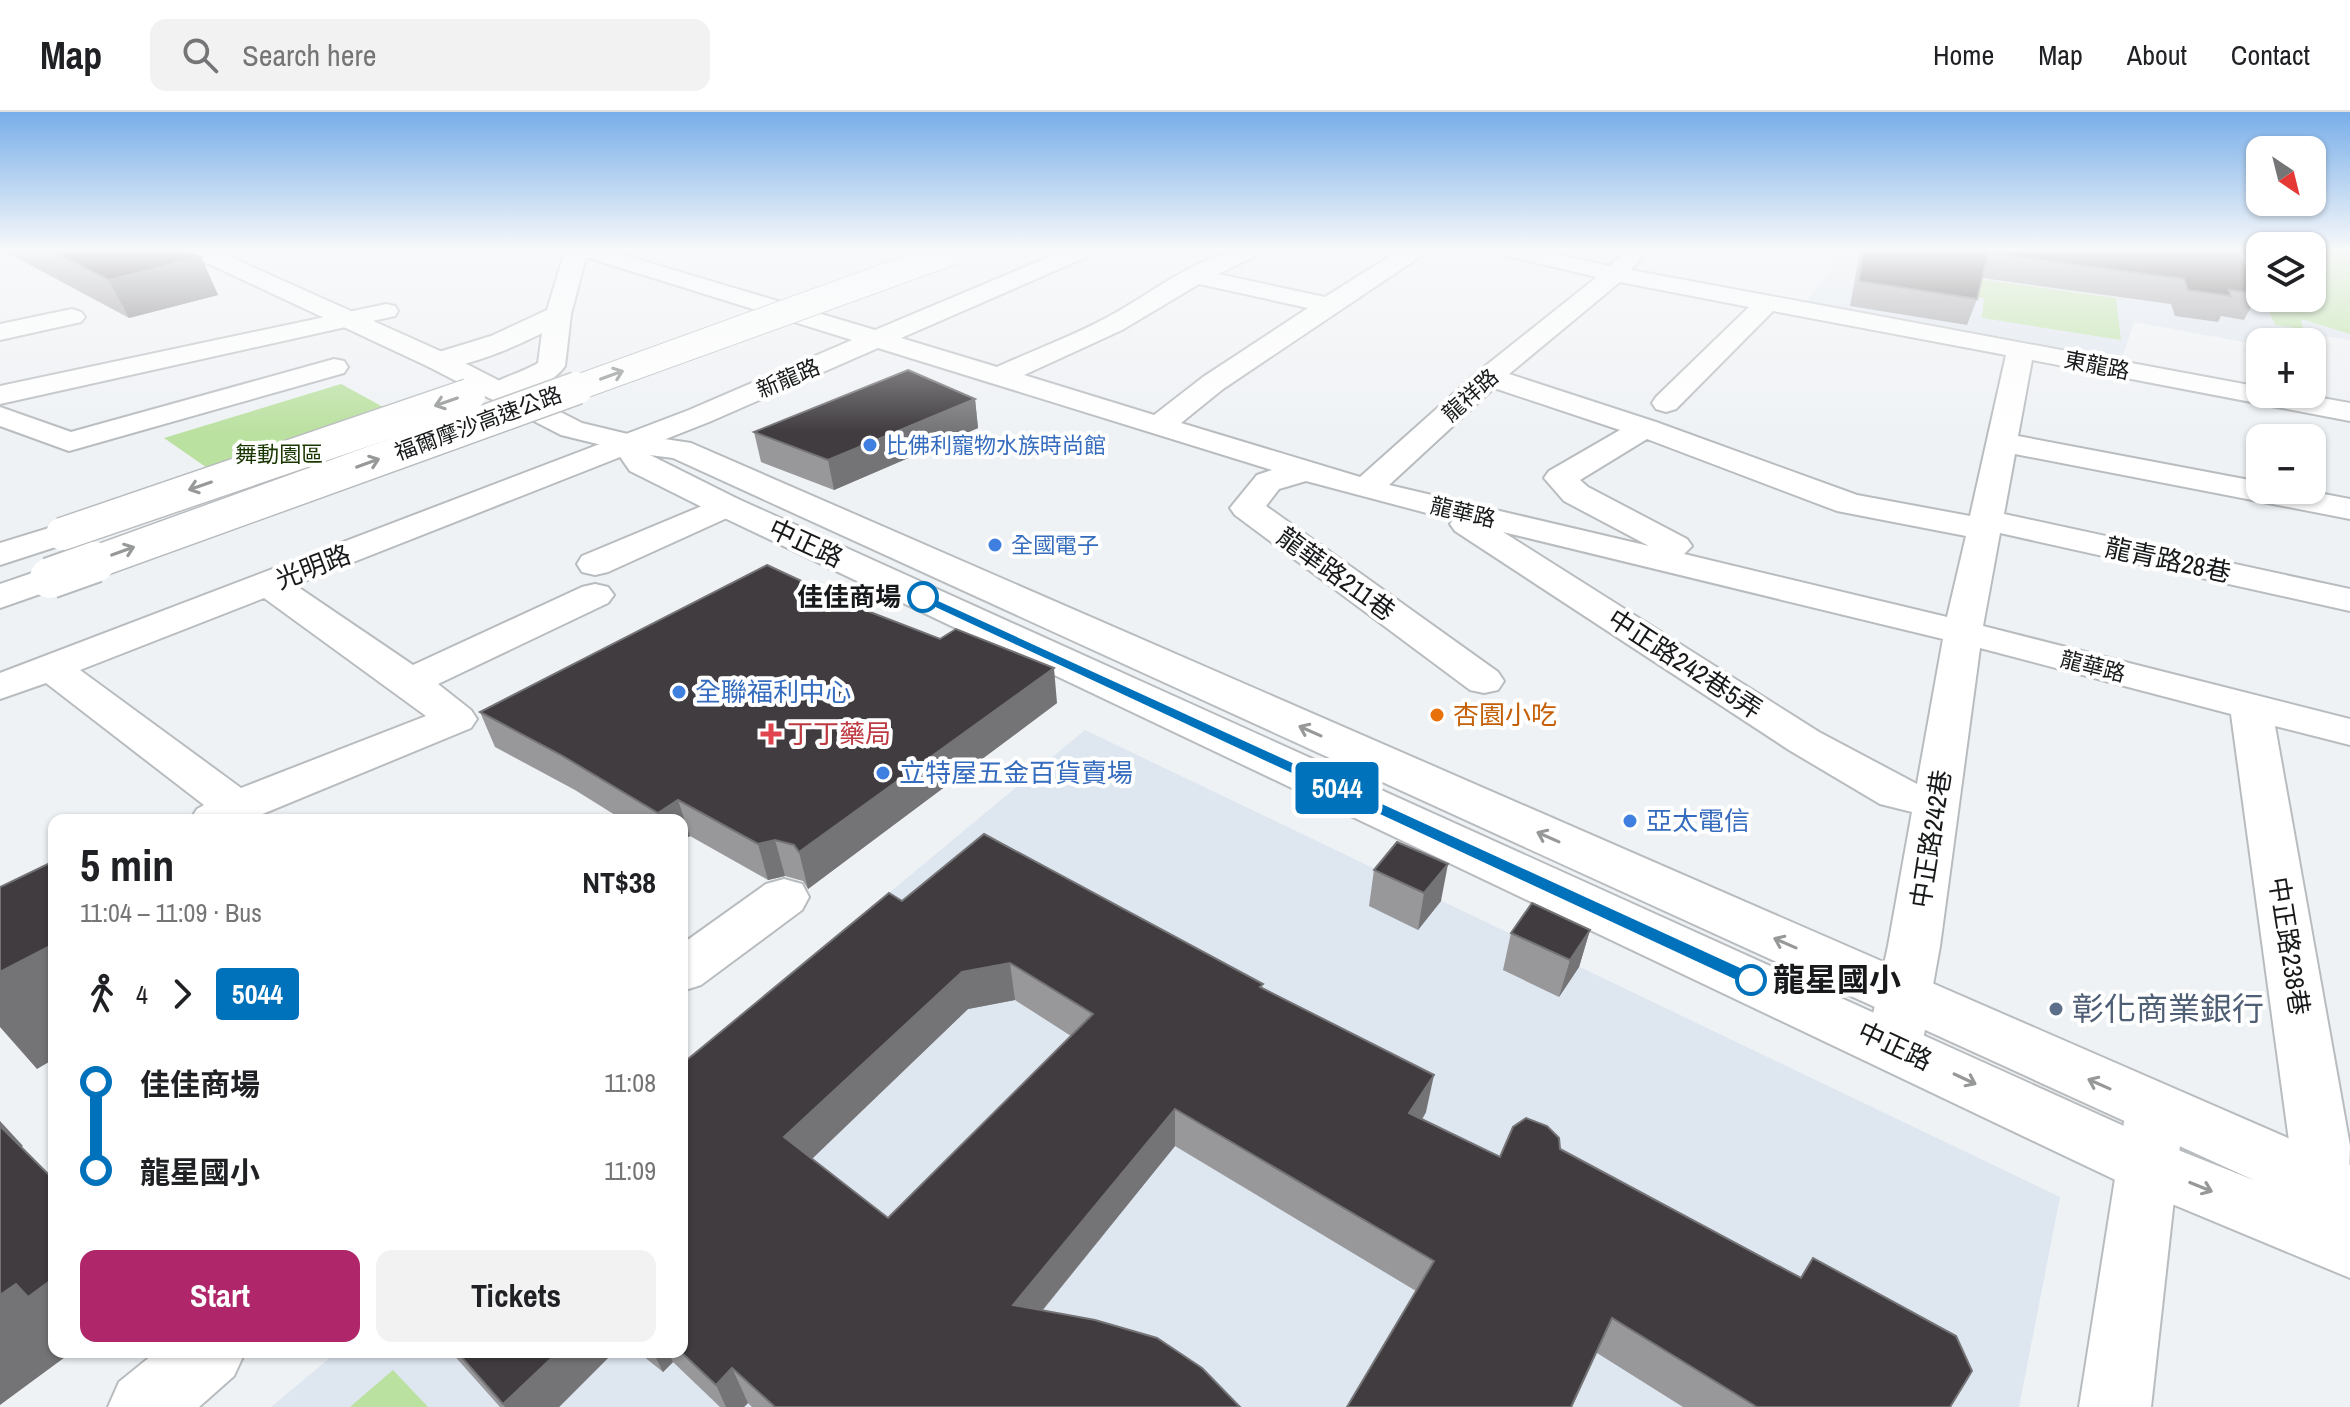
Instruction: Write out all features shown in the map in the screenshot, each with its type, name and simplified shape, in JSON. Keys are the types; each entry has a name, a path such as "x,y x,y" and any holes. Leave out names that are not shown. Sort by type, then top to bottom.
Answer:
{"main road":[{"name":"中正路","path":"356,311 515,385 572,429 625,442 680,450 1903,996 2350,1248"},
{"name":"中正路","path":"360,311 368,316"},
{"path":"622,343 714,311"},
{"name":"龍華路","path":"788,311 1366,489 1963,632 2350,732"},
{"name":"福爾摩沙高速公路","path":"0,595 788,311"},
{"name":"新龍路","path":"625,442 699,416 942,311"},
{"path":"998,377 1113,325 1136,311"},
{"path":"1158,426 1213,383 1319,311"},
{"name":"龍祥路","path":"1366,489 1489,377 1569,311"},
{"path":"1731,575 1576,494 1560,478 1655,415 1759,311"},
{"name":"東龍路","path":"1813,311 2350,412"},
{"path":"458,356 537,327 558,314"},
{"path":"515,385 551,366 558,314"},
{"path":"0,395 368,316"},
{"path":"0,332 72,317"},
{"name":"中正路242巷","path":"1894,1046 1937,803 1963,632 2021,350"},
{"name":"福爾摩沙高速公路","path":"0,554 576,358"},
{"path":"0,416 69,442 334,367"},
{"name":"龍青路28巷","path":"1489,377 1655,415 1849,504 1985,525 2350,600"},
{"name":"中正路","path":"625,442 641,464 726,506 1894,1046 2150,1137 2338,1190"},
{"name":"光明路","path":"0,687 625,442"},
{"path":"2002,442 2350,509"},
{"name":"龍華路211巷","path":"1304,471 1268,482 1247,508 1484,681"},
{"path":"410,682 726,506"},
{"name":"中正路242巷5弄","path":"1441,508 1804,741 1896,794 1937,803"},
{"path":"0,547 62,534"},
{"path":"866,570 907,551"},
{"path":"51,668 224,814 456,719 410,682 268,584"},
{"name":"中正路238巷","path":"2251,706 2338,1190"},
{"path":"688,967 784,897"},
{"path":"2115,1407 2150,1137"},
{"path":"144,1407 203,1358"}],"shaded area":[{"path":"1854,311 2350,311 2350,340 2326,336 2326,328 2246,328 2246,342 2134,322 2122,358"},
{"name":"龍星國小","path":"1085,730 2060,1197 2019,1407 271,1407 330,1358 688,1358 688,1060"}],"green space":[{"path":"1983,311 2118,311 2121,340 1982,318"},
{"path":"2350,311 2350,334 2301,319 2303,328 2275,325 2269,312"},
{"name":"舞動園區","path":"341,384 453,445 268,510 164,438"},
{"path":"393,1370 428,1407 350,1407"}],"building":[{"path":"908,370 975,399 828,460 754,432"},
{"path":"767,565 857,607 940,639 956,629 1054,668 799,852 794,845 775,840 758,844 678,800 658,813 561,755 480,712"},
{"path":"984,834 1263,984 1260,987 1434,1075 1409,1113 1500,1157 1513,1127 1526,1118 1547,1126 1559,1138 1560,1149 1801,1278 1813,1258 1956,1336 1972,1371 1950,1407 1757,1407 1612,1318 1571,1407 1347,1407 1434,1261 1175,1109 1013,1305 1095,1320 1157,1338 1202,1368 1240,1407 775,1407 732,1368 716,1385 687,1358 688,1059 889,893 902,901","holes":["1010,963 1093,1014 888,1218 784,1137 962,972"]},
{"path":"1397,842 1448,864 1424,893 1374,870"},
{"path":"48,864 48,947 0,972 0,887"},
{"path":"1532,903 1590,930 1570,960 1511,933"},
{"path":"0,1126 48,1174 48,1282 28,1297 16,1284 0,1295"},
{"path":"462,1358 552,1358 503,1404"}],"bus line":[{"name":"5044","path":"923,597 1751,980"}],"place":[{"name":"比佛利寵物水族時尚館","path":"870,445"},
{"name":"全國電子","path":"995,545"},
{"name":"佳佳商場","path":"923,597"},
{"name":"全聯福利中心","path":"679,692"},
{"name":"杏園小吃","path":"1437,715"},
{"name":"丁丁藥局","path":"771,734"},
{"name":"立特屋五金百貨賣場","path":"883,773"},
{"name":"亞太電信","path":"1630,821"},
{"name":"龍星國小","path":"1751,980"},
{"name":"彰化商業銀行","path":"2056,1009"}]}
